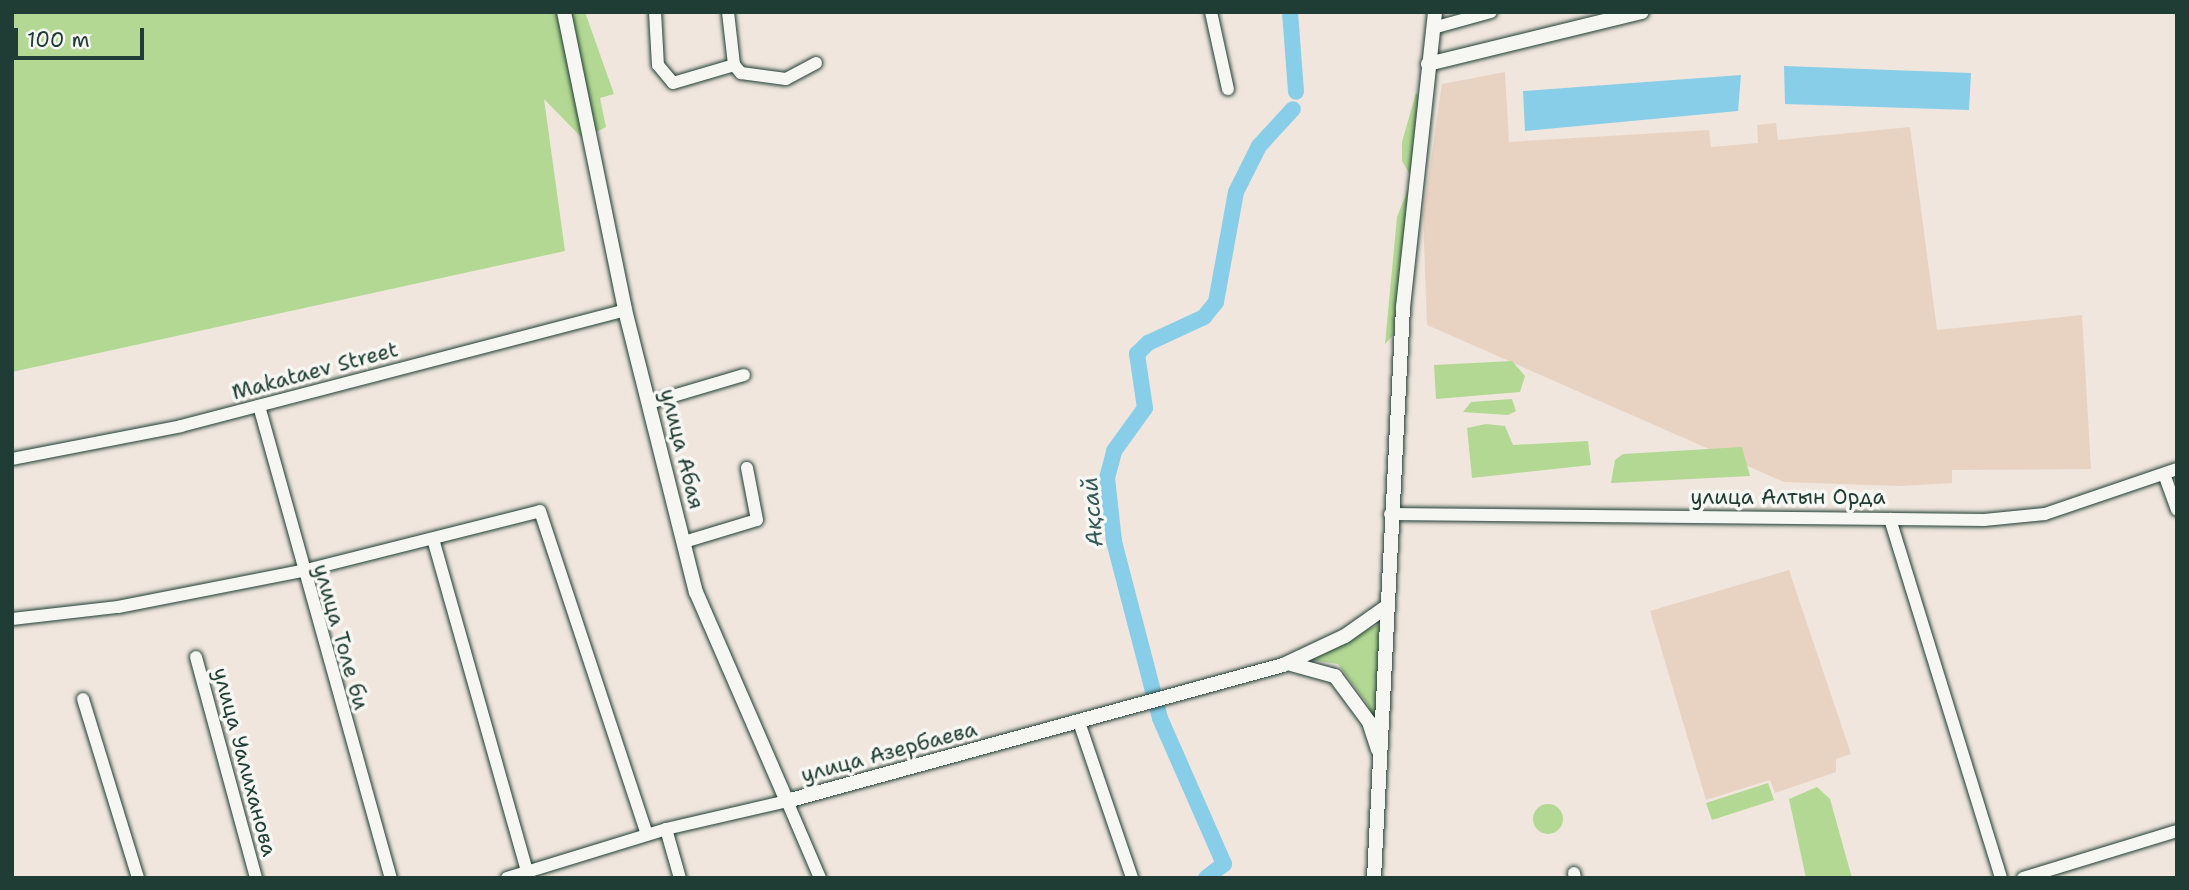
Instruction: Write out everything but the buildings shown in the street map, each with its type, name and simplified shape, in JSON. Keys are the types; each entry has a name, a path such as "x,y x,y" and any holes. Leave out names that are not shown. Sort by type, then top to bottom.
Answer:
{"main road":[{"name":"улица Абая","path":"564,12 625,310 696,592 787,800"},
{"path":"1374,878 1390,514 1428,64 1435,12"},
{"path":"1428,64 1642,12"},
{"name":"улица Азербаева","path":"787,800 1283,665 1345,636 1386,607"},
{"name":"улица Азербаева","path":"1283,665 1305,663 1335,676 1368,722 1381,760"}],"street":[{"path":"655,12 658,65 673,83 734,65 762,80 806,74 816,63"},
{"path":"728,12 734,65"},
{"path":"1211,12 1228,89"},
{"path":"1433,28 1490,12"},
{"name":"Makataev Street","path":"12,459 258,405 625,310"},
{"path":"649,403 744,375"},
{"name":"улица Толе би","path":"258,405 302,571 391,878"},
{"path":"684,542 757,520 747,468"},
{"path":"2171,471 2177,510"},
{"name":"улица Алтын Орда","path":"1390,514 1890,519 2045,514 2171,471"},
{"path":"12,619 118,607 302,571 540,512 647,834"},
{"path":"1890,519 2001,878"},
{"path":"433,538 528,875"},
{"name":"улица Уалиханова","path":"196,657 256,878"},
{"path":"83,699 138,878"},
{"path":"1079,722 1132,878"},
{"name":"улица Азербаева","path":"507,878 528,875 647,834 787,800"},
{"name":"улица Абая","path":"787,800 820,878"},
{"path":"666,829 680,878"},
{"path":"2023,878 2177,831"}],"shaded area":[{"path":"1505,72 1509,142 1709,130 1711,147 1758,143 1757,125 1776,123 1778,140 1910,127 1937,330 2082,315 2091,469 1952,470 1952,483 1900,486 1784,482 1427,325 1423,215 1442,84"},
{"path":"1789,570 1851,754 1836,759 1836,772 1775,793 1770,780 1706,800 1650,611"}],"green space":[{"path":"12,12 585,12 614,94 600,98 606,127 583,139 544,99 565,251 12,372"},
{"path":"1416,93 1421,97 1412,178 1402,161 1402,142"},
{"path":"1409,187 1396,332 1385,344 1397,217"},
{"path":"1512,361 1525,376 1520,392 1436,399 1434,365"},
{"path":"1512,399 1516,411 1508,415 1463,412 1471,402"},
{"path":"1486,424 1505,426 1513,445 1588,441 1591,465 1472,478 1467,428"},
{"path":"1742,447 1750,476 1611,483 1615,460 1623,454"},
{"path":"1380,624 1378,730 1367,703 1338,664 1305,659"},
{"path":"1768,783 1774,800 1712,820 1706,803"},
{"path":"1817,787 1830,799 1852,878 1806,878 1789,799"},
{"path":"1548,804 1558,809 1563,819 1558,829 1548,834 1538,829 1533,819 1538,809"}],"water":[{"path":"1784,66 1971,73 1969,110 1785,104"},
{"path":"1741,75 1738,111 1525,131 1523,91"}],"waterway":[{"name":"Ақсай","path":"1290,12 1296,92"},
{"name":"Ақсай","path":"1206,878 1224,864 1160,718 1114,541 1107,478 1114,451 1145,408 1137,354 1148,343 1204,317 1216,302 1236,192 1259,146 1293,109"}]}
